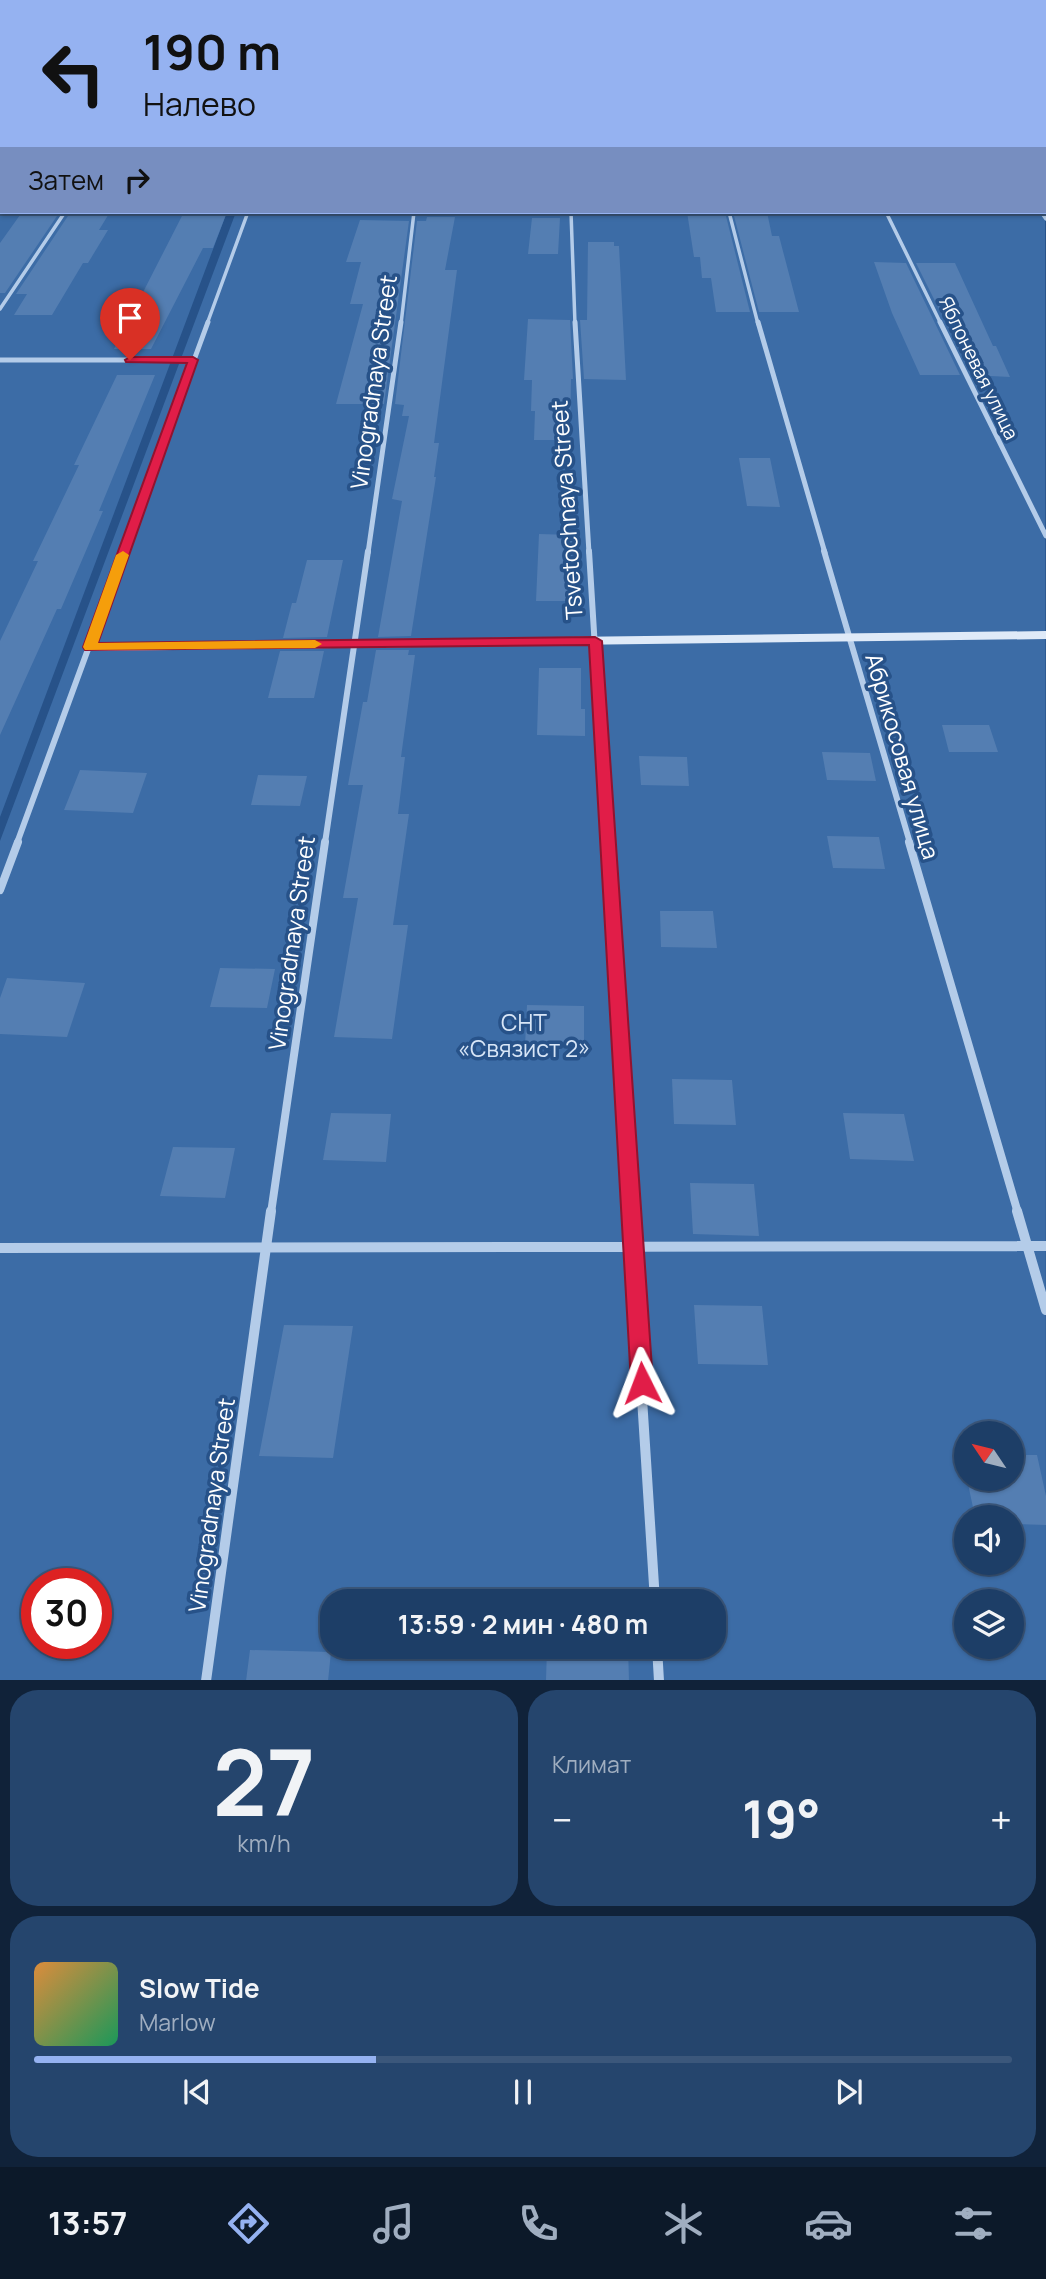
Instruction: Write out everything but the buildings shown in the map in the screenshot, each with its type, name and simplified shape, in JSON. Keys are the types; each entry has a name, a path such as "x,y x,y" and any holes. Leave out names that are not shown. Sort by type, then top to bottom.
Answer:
{"street":[{"path":"0,309 64,214"},
{"path":"0,890 247,214"},
{"name":"Vinogradnaya Street","path":"206,1680 266,1248 407,283 414,214"},
{"name":"Tsvetochnaya Street","path":"571,214 572,282 654,1589"},
{"name":"Абрикосовая улица","path":"729,214 746,282 1046,1310"},
{"name":"Яблоневая улица","path":"887,214 1046,536"},
{"path":"0,360 193,360"},
{"path":"89,647 1046,635"},
{"path":"0,1248 1046,1246"},
{"path":"658,1659 659,1680"}],"green space":[{"path":"0,214 226,214 0,817"},
{"name":"СНТ «Связист 2»","path":"235,214 1045,214 1046,1680 0,1680 0,841"}],"slow traffic":[{"path":"123,555 89,647 315,644"}],"route":[{"path":"130,360 193,360 89,647 595,641 642,1383"}]}
